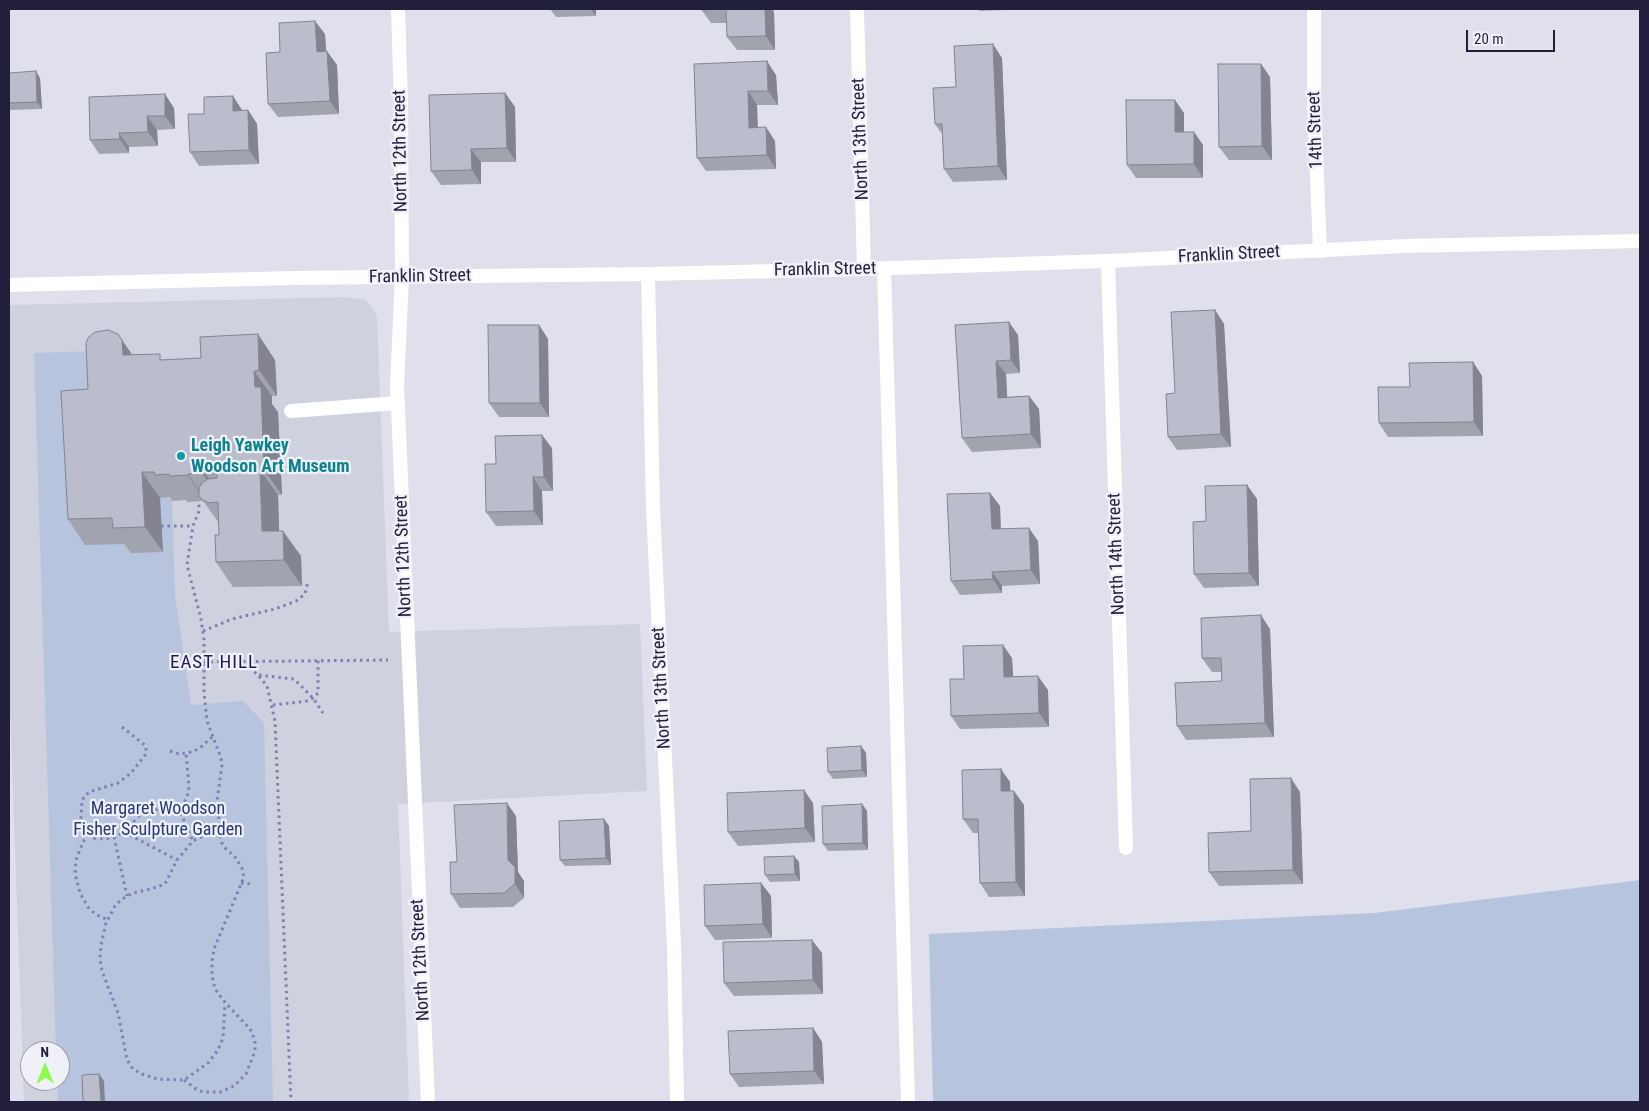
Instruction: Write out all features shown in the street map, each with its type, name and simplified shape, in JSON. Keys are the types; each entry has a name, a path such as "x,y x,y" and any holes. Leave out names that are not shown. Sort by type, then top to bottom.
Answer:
{"street":[{"name":"North 12th Street","path":"398,9 401,103 402,277 398,344 398,404 428,1102"},
{"name":"North 13th Street","path":"857,9 864,269"},
{"name":"14th Street","path":"1314,9 1314,102 1320,250"},
{"name":"Franklin Street","path":"9,285 295,278 648,274 864,269 1108,261 1405,246 1640,240"},
{"name":"North 14th Street","path":"1108,261 1126,848"},
{"path":"884,268 908,1102"},
{"name":"North 13th Street","path":"648,274 653,508 674,934 677,1102"},
{"path":"291,411 398,404"}],"path":[{"path":"199,501 199,511 193,526 187,565 201,619 206,721 222,758 217,802 221,834 221,841 224,847 235,857 242,868 244,877 214,949 212,976 215,989 225,1003 250,1029 255,1040 255,1051 246,1074 234,1086 221,1092 203,1092 184,1080 157,1079 132,1069 127,1060 118,1013 102,971 100,960 101,945 108,920 115,906 127,896 165,884 177,860 193,841 205,836 221,834"},
{"path":"161,526 193,526"},
{"path":"202,630 232,619 275,609 296,601 305,594 308,581"},
{"path":"204,662 408,659"},
{"path":"273,705 308,701 318,693 318,660"},
{"path":"231,661 248,668 258,675 267,686 273,705 291,1102"},
{"path":"258,675 294,679 313,698 323,713"},
{"path":"122,727 146,746 146,754 131,773 118,783 89,792 82,800 81,818 84,828 94,838 114,837 124,832 142,813 150,810 174,810 182,805 187,798 189,787 186,752"},
{"path":"170,751 178,754 192,752 200,748 212,737"},
{"path":"178,807 193,841"},
{"path":"124,832 177,860"},
{"path":"88,834 76,860 75,874 80,893 88,907 95,914 108,920"},
{"path":"114,837 127,896"},
{"path":"241,883 254,884"},
{"path":"184,1080 208,1063 218,1050 222,1038 225,1003"}],"shaded area":[{"path":"346,297 365,300 372,307 377,317 389,632 640,624 647,791 398,804 409,1102 24,1102 24,1091 70,1091 70,1041 22,1041 9,680 9,305"}],"green space":[{"name":"Margaret Woodson Fisher Sculpture Garden","path":"95,351 130,544 162,552 160,498 172,497 175,595 191,705 243,701 264,723 273,1102 58,1102 57,1091 70,1091 70,1041 56,1041 34,353"},
{"path":"1640,880 1640,1102 933,1102 929,934 1375,913"}],"building":[{"path":"726,9 765,9 766,36 727,37"},
{"path":"315,21 317,52 327,51 330,101 268,104 266,53 280,52 279,23"},
{"path":"993,44 998,166 944,169 942,124 935,124 933,88 956,87 954,46"},
{"path":"767,61 768,91 748,91 749,128 766,127 767,155 697,158 694,64"},
{"path":"1218,64 1261,64 1262,146 1219,147"},
{"path":"36,71 37,102 9,103 9,73"},
{"path":"505,93 507,148 471,149 472,170 431,171 429,95"},
{"path":"165,94 165,116 147,116 148,132 119,133 120,139 90,140 89,97"},
{"path":"233,96 233,111 248,110 249,150 190,152 188,114 204,114 204,97"},
{"path":"1126,100 1175,100 1175,132 1194,132 1194,164 1127,165"},
{"path":"1215,310 1221,434 1168,437 1166,394 1175,393 1171,312"},
{"path":"1009,322 1011,360 996,361 998,398 1029,396 1031,434 962,438 955,325"},
{"path":"488,325 539,325 540,403 489,403"},
{"name":"Leigh Yawkey Woodson Art Museum","path":"108,330 118,334 122,340 123,355 160,354 160,360 201,358 200,337 258,334 259,370 254,371 255,387 261,387 264,470 260,470 262,531 283,531 284,560 216,562 215,535 219,535 218,502 209,503 199,496 199,488 202,483 208,479 217,478 217,473 212,473 212,469 202,469 202,473 170,476 169,474 155,475 154,472 142,472 145,527 113,528 112,518 68,519 61,391 88,389 86,343 88,338 95,332"},
{"path":"1473,362 1474,422 1379,423 1378,387 1410,387 1409,363"},
{"path":"542,435 544,477 533,477 534,511 486,512 485,464 496,464 495,436"},
{"path":"1247,485 1249,573 1194,574 1193,522 1206,521 1205,486"},
{"path":"990,493 992,529 1029,528 1031,570 992,572 993,579 951,581 947,494"},
{"path":"1261,615 1265,723 1177,726 1175,683 1222,681 1221,658 1202,658 1201,618"},
{"path":"1003,645 1004,677 1038,676 1039,713 951,716 950,679 964,679 963,646"},
{"path":"861,746 862,770 828,772 827,748"},
{"path":"1001,769 1001,791 1014,791 1016,882 980,883 978,819 963,819 962,770"},
{"path":"1291,778 1293,870 1209,872 1208,833 1251,831 1250,779"},
{"path":"804,790 805,828 728,832 727,793"},
{"path":"507,803 508,860 515,867 515,884 504,893 451,894 450,862 457,862 454,805"},
{"path":"862,804 863,843 823,844 822,806"},
{"path":"604,819 606,858 560,860 559,821"},
{"path":"794,856 795,874 765,875 764,857"},
{"path":"761,883 763,924 705,926 704,885"},
{"path":"812,940 813,980 724,983 723,942"},
{"path":"813,1028 814,1071 730,1074 728,1031"},
{"path":"99,1074 101,1102 83,1102 82,1075"}],"place":[{"name":"Leigh Yawkey Woodson Art Museum","path":"181,456"}],"district":[{"name":"EAST HILL","path":"214,663"}]}
